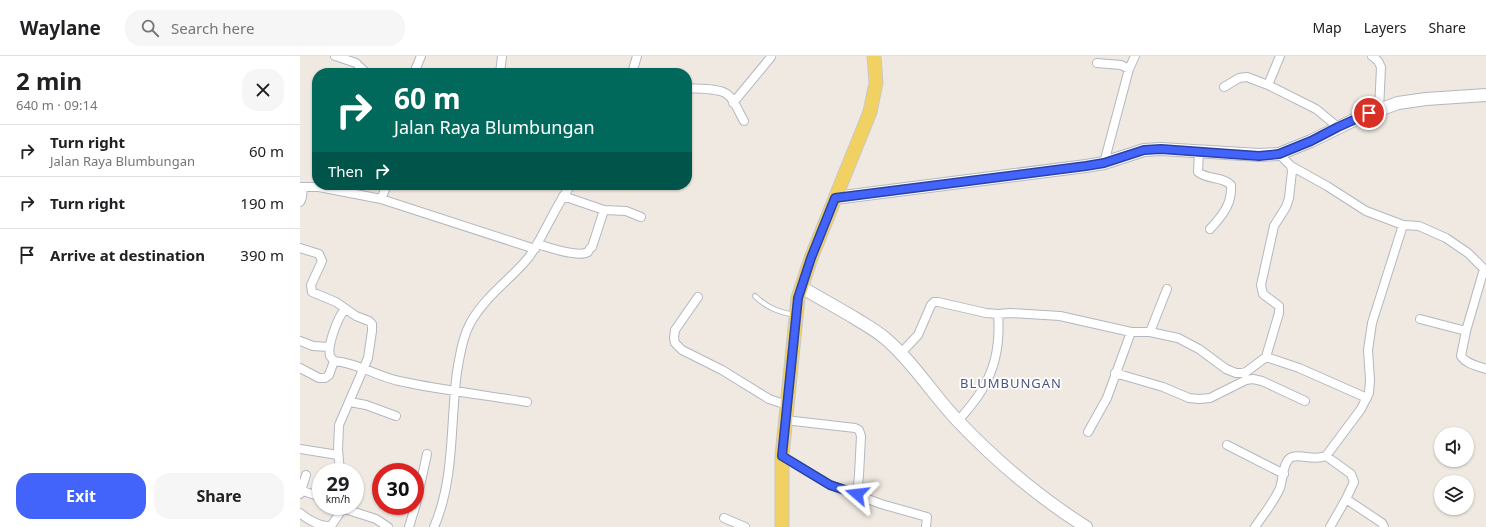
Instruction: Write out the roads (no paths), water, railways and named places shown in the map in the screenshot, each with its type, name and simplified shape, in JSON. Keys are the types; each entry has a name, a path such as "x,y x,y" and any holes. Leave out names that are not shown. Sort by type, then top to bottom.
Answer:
{"main road":[{"path":"782,527 782,456 795,315 801,287 870,112 874,98 876,72 874,56"}],"street":[{"path":"335,56 356,63 361,68"},
{"path":"416,68 421,56"},
{"path":"501,68 502,56"},
{"path":"633,68 637,56"},
{"path":"1104,163 1129,69 1134,56"},
{"path":"1268,85 1280,56"},
{"path":"733,102 771,57"},
{"path":"1377,58 1381,67 1382,76 1379,110"},
{"path":"1097,63 1120,65 1129,69"},
{"path":"1224,87 1242,77 1268,85 1316,109 1338,127"},
{"path":"692,88 724,92 733,102 744,121"},
{"path":"835,198 978,179 1039,173 1104,163 1144,150 1161,149 1259,156 1279,154 1311,141 1338,127 1398,103 1486,95"},
{"path":"1199,151 1198,172 1202,175 1227,181 1231,185 1232,193 1229,205 1210,229"},
{"path":"1279,154 1291,166 1327,186 1366,211 1403,225 1419,226 1446,238 1468,253 1485,270 1466,331 1461,356 1463,360 1486,369"},
{"path":"900,353 918,335 931,305 934,302 938,302 986,313 1060,316 1131,332 1150,332 1178,338 1200,349 1226,369 1236,373 1246,372 1266,357 1280,309 1278,304 1263,294 1261,285 1274,226 1286,207 1289,198 1292,171 1291,166"},
{"path":"300,202 303,198 301,187 312,187"},
{"path":"336,190 381,198 536,247 581,254 588,251 592,247 604,210"},
{"path":"381,198 385,190"},
{"path":"434,527 447,485 455,390 460,355 465,334 481,307 505,280 524,263 536,247 566,190"},
{"path":"563,196 604,210 626,211 641,217"},
{"path":"1255,527 1279,488 1286,462 1290,458 1319,458 1326,456 1360,410 1367,398 1370,388 1368,350 1372,323 1403,225"},
{"path":"300,248 318,254 322,261 311,285 312,292 336,302 356,316 369,321 372,324 371,346 365,369 339,425 339,463"},
{"path":"801,287 872,328 886,338 958,421 1071,523 1086,527"},
{"path":"1150,332 1167,289"},
{"path":"698,297 675,330 675,343 682,350 722,370 769,399 787,405"},
{"path":"345,308 339,318 329,347 330,356 334,361 348,363 398,381 527,402"},
{"path":"958,421 984,387 990,375 998,346 1000,332 998,314"},
{"path":"1420,319 1466,331"},
{"path":"1088,432 1103,406 1131,332"},
{"path":"300,341 322,347 329,347"},
{"path":"1266,357 1299,368 1367,398"},
{"path":"300,368 319,378 326,378 329,375 334,361"},
{"path":"1115,374 1163,387 1189,398 1199,399 1210,398 1246,380 1253,379 1262,381 1273,388 1305,401"},
{"path":"350,402 366,405 396,416"},
{"path":"785,420 855,428 859,430 861,436 857,494"},
{"path":"1227,445 1284,474"},
{"path":"300,449 338,455"},
{"path":"409,527 416,504 427,454"},
{"path":"782,456 830,485 881,504 926,517 928,519 926,527"},
{"path":"1326,456 1351,474 1353,478 1352,487 1330,527"},
{"path":"306,475 300,492 312,495"},
{"path":"1346,499 1382,523 1384,527"},
{"path":"300,513 322,525 332,526 338,515"},
{"path":"364,515 376,519 388,527"},
{"path":"724,518 745,527"}],"lane":[{"path":"755,296 763,304 776,311 795,315"}],"district":[{"name":"BLUMBUNGAN","path":"1011,383"}]}
